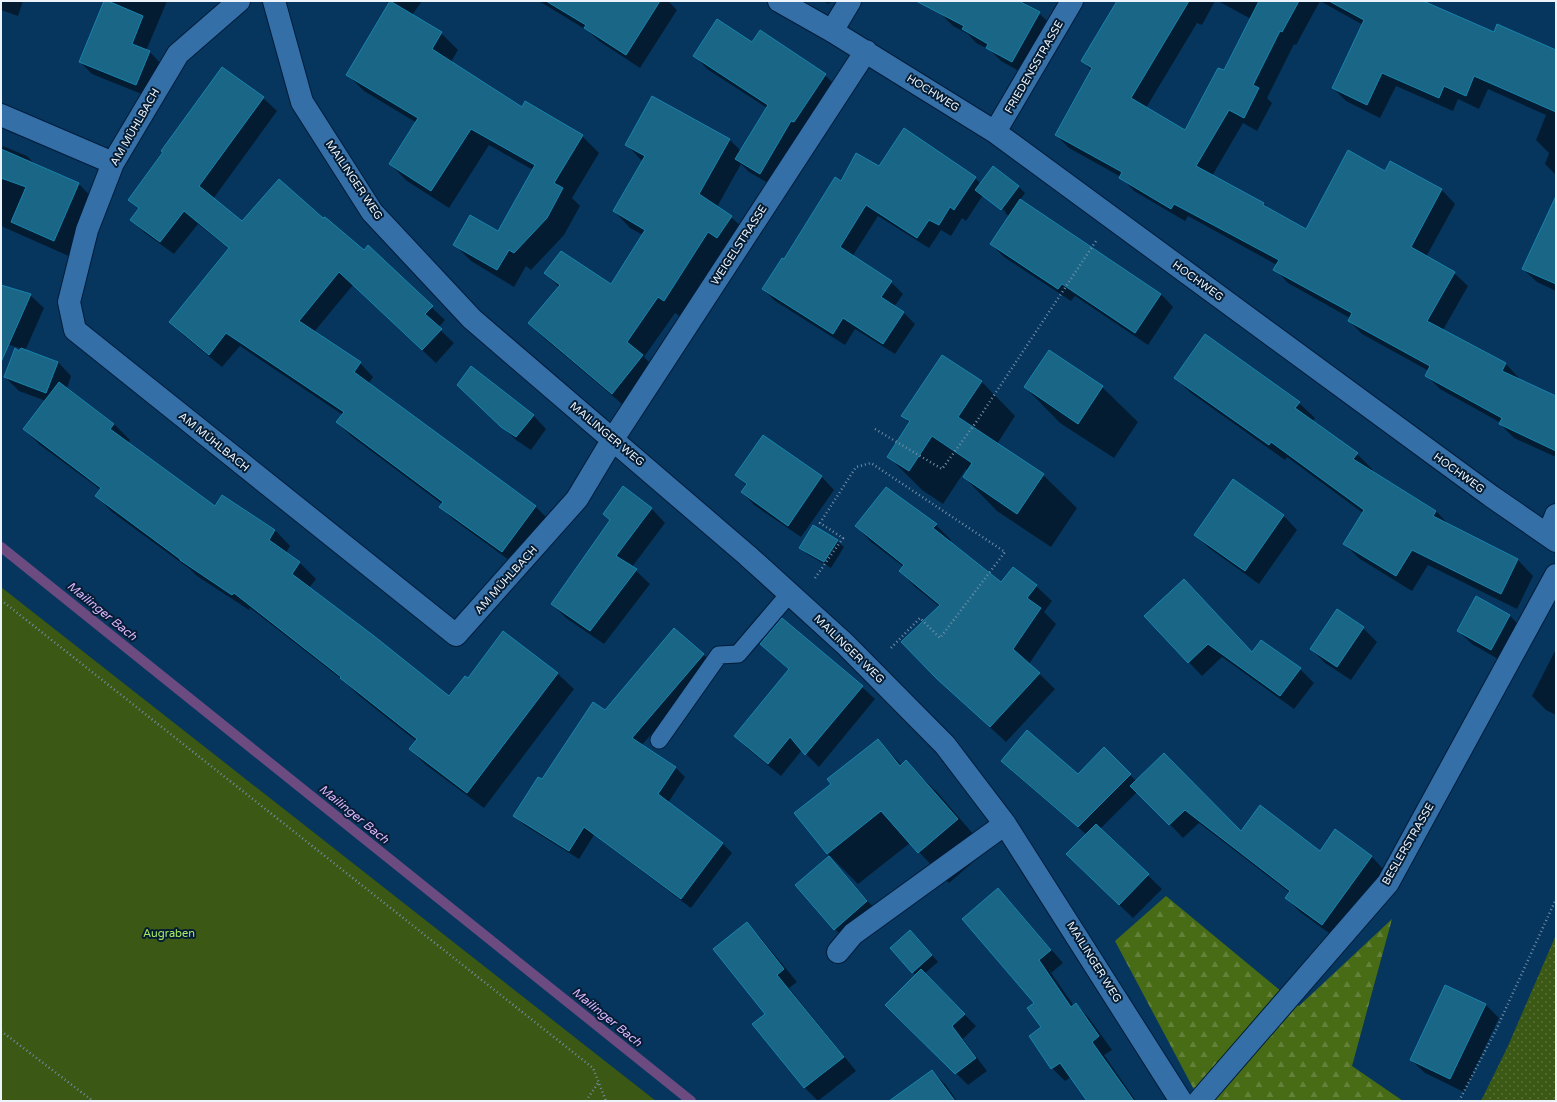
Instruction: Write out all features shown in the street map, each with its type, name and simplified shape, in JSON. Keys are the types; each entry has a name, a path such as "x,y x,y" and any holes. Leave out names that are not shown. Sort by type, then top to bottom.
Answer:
{"street":[{"name":"AM MÜHLBACH","path":"239,1 178,54 113,163 87,230 69,302 75,330 456,635 577,499 613,439"},
{"name":"MAILINGER WEG","path":"274,1 302,102 372,212 472,320 613,439 794,597 871,669 945,745 1005,824 1181,1101"},
{"name":"HOCHWEG","path":"779,1 832,31 995,132 1491,496 1552,538"},
{"path":"832,31 850,1"},
{"name":"FRIEDENSSTRASSE","path":"995,132 1072,1"},
{"name":"WEIGELSTRASSE","path":"613,439 866,52"},
{"path":"1,115 113,163"},
{"path":"1552,538 1556,515"},
{"name":"BESLERSTRASSE","path":"1199,1101 1388,883 1556,575"},
{"path":"838,952 853,934 1005,824"}],"lane":[{"path":"659,740 719,655 738,654 794,597"}],"path":[{"path":"875,429 942,469 978,421 1112,218"},
{"path":"794,597 843,538 820,523 856,467 871,463 1005,552 940,638 920,618 871,669"},
{"path":"1,600 593,1068 606,1101"},
{"path":"1459,1101 1496,1030 1556,899"},
{"path":"1,1031 93,1101"},
{"path":"586,1101 599,1083"}],"green space":[{"name":"Augraben","path":"1,587 596,1054 656,1101 1,1101"},
{"path":"1166,896 1299,1006 1392,919 1352,1066 1403,1101 1200,1101 1115,941"},
{"path":"1556,935 1556,1101 1481,1101 1508,1046"}],"building":[{"path":"104,1 108,1 143,16 132,44 150,51 136,85 79,62"},
{"path":"390,1 442,32 432,49 522,107 525,101 583,135 554,183 563,188 547,218 514,253 509,250 497,270 453,245 470,215 498,231 535,165 471,129 431,191 389,164 418,118 346,75"},
{"path":"546,1 660,1 626,55 584,28 586,25"},
{"path":"916,1 1019,1 1040,12 1012,62 986,48 988,44 962,29 964,26"},
{"path":"1117,1 1189,1 1131,98 1185,130 1218,68 1224,70 1259,1 1299,1 1282,32 1280,31 1253,85 1259,88 1244,118 1229,110 1196,166 1264,203 1263,205 1306,229 1348,150 1385,171 1390,161 1442,189 1411,247 1455,272 1427,321 1506,363 1502,371 1556,396 1556,451 1499,424 1502,418 1425,376 1430,366 1348,321 1352,313 1273,270 1279,260 1174,204 1171,209 1119,178 1122,172 1055,135 1092,68 1081,61"},
{"path":"1329,1 1423,1 1494,32 1497,24 1556,50 1556,112 1474,76 1466,96 1444,86 1439,98 1382,73 1367,105 1332,88 1364,20"},
{"path":"717,19 752,42 760,30 826,74 794,122 791,121 760,174 735,159 768,105 693,56"},
{"path":"222,67 264,97 199,186 242,221 279,179 323,218 325,217 364,250 368,245 433,306 425,314 442,329 422,350 339,272 299,321 361,362 354,372 536,506 502,552 439,507 443,502 336,422 344,412 226,333 209,355 169,322 229,248 184,211 160,242 130,220 139,208 128,200 163,152 161,151"},
{"path":"652,96 730,139 699,194 732,216 717,238 708,232 664,301 658,297 627,342 643,355 612,394 528,323 560,285 544,273 561,251 611,284 645,230 613,211 645,156 625,145"},
{"path":"904,128 976,177 954,210 950,207 939,225 929,220 917,238 866,205 840,247 892,281 881,297 904,312 883,344 843,318 833,334 762,289 782,258 784,259 835,177 841,181 856,153 879,166"},
{"path":"1,149 79,183 54,241 11,222 26,187 1,178"},
{"path":"993,166 1019,186 1001,210 975,190"},
{"path":"1556,196 1556,284 1522,269"},
{"path":"1020,199 1161,294 1135,333 1062,284 1058,289 990,244"},
{"path":"1,285 31,294 1,362"},
{"path":"1205,334 1300,402 1295,408 1358,453 1353,459 1436,511 1433,516 1518,559 1501,594 1412,550 1396,576 1343,544 1364,510 1271,442 1269,445 1174,378"},
{"path":"15,348 19,351 21,348 58,362 46,393 4,377"},
{"path":"1049,350 1103,386 1078,424 1024,387"},
{"path":"942,355 982,381 958,417 1044,474 1017,514 963,477 972,463 932,436 909,471 887,457 910,421 901,416"},
{"path":"471,366 534,415 516,437 501,427 457,385"},
{"path":"59,382 114,424 110,429 215,506 222,495 275,530 269,540 300,562 292,574 374,636 449,696 465,676 468,678 503,631 558,673 467,793 409,749 417,739 234,593 232,595 180,560 95,496 101,488 23,429"},
{"path":"763,435 822,476 788,526 741,492 747,484 735,475"},
{"path":"1233,479 1284,515 1245,571 1194,535"},
{"path":"623,486 652,508 616,556 637,569 590,631 551,604 610,520 603,514"},
{"path":"886,487 937,524 933,528 1001,582 1013,567 1037,585 1027,598 1041,608 1013,649 1040,673 990,727 937,679 901,642 940,605 899,571 904,565 855,526"},
{"path":"813,525 838,540 824,562 799,548"},
{"path":"1184,579 1252,652 1261,640 1301,668 1280,696 1208,644 1188,663 1144,616"},
{"path":"1476,596 1510,615 1491,650 1457,631"},
{"path":"1337,609 1364,627 1337,667 1310,649"},
{"path":"782,618 863,686 805,755 790,737 768,764 734,736 789,669 760,644"},
{"path":"674,628 704,654 632,738 676,767 658,794 723,843 681,899 584,827 569,851 513,816 538,777 542,779 593,702 605,710"},
{"path":"1027,730 1078,774 1104,747 1131,774 1078,827 1001,761"},
{"path":"878,739 900,766 906,760 958,819 918,853 881,811 827,854 794,813 831,784 827,779"},
{"path":"1164,753 1241,831 1260,805 1320,851 1335,829 1372,856 1322,925 1285,898 1290,891 1185,810 1169,825 1130,786"},
{"path":"1096,824 1149,874 1119,905 1066,854"},
{"path":"829,856 867,901 834,930 795,885"},
{"path":"998,888 1051,950 1039,960 1071,1007 1076,1003 1099,1036 1092,1042 1134,1101 1087,1101 1060,1063 1051,1069 1029,1036 1041,1027 1027,1008 1034,1003 962,919"},
{"path":"747,922 784,969 777,975 844,1057 804,1088 752,1024 765,1014 713,949"},
{"path":"910,930 932,955 912,973 890,948"},
{"path":"921,969 965,1014 952,1026 976,1058 955,1074 885,1005"},
{"path":"1445,985 1486,1004 1450,1079 1410,1060"},
{"path":"932,1070 955,1101 889,1101"}],"waterway":[{"name":"Mailinger Bach","path":"1,547 691,1101"}]}
